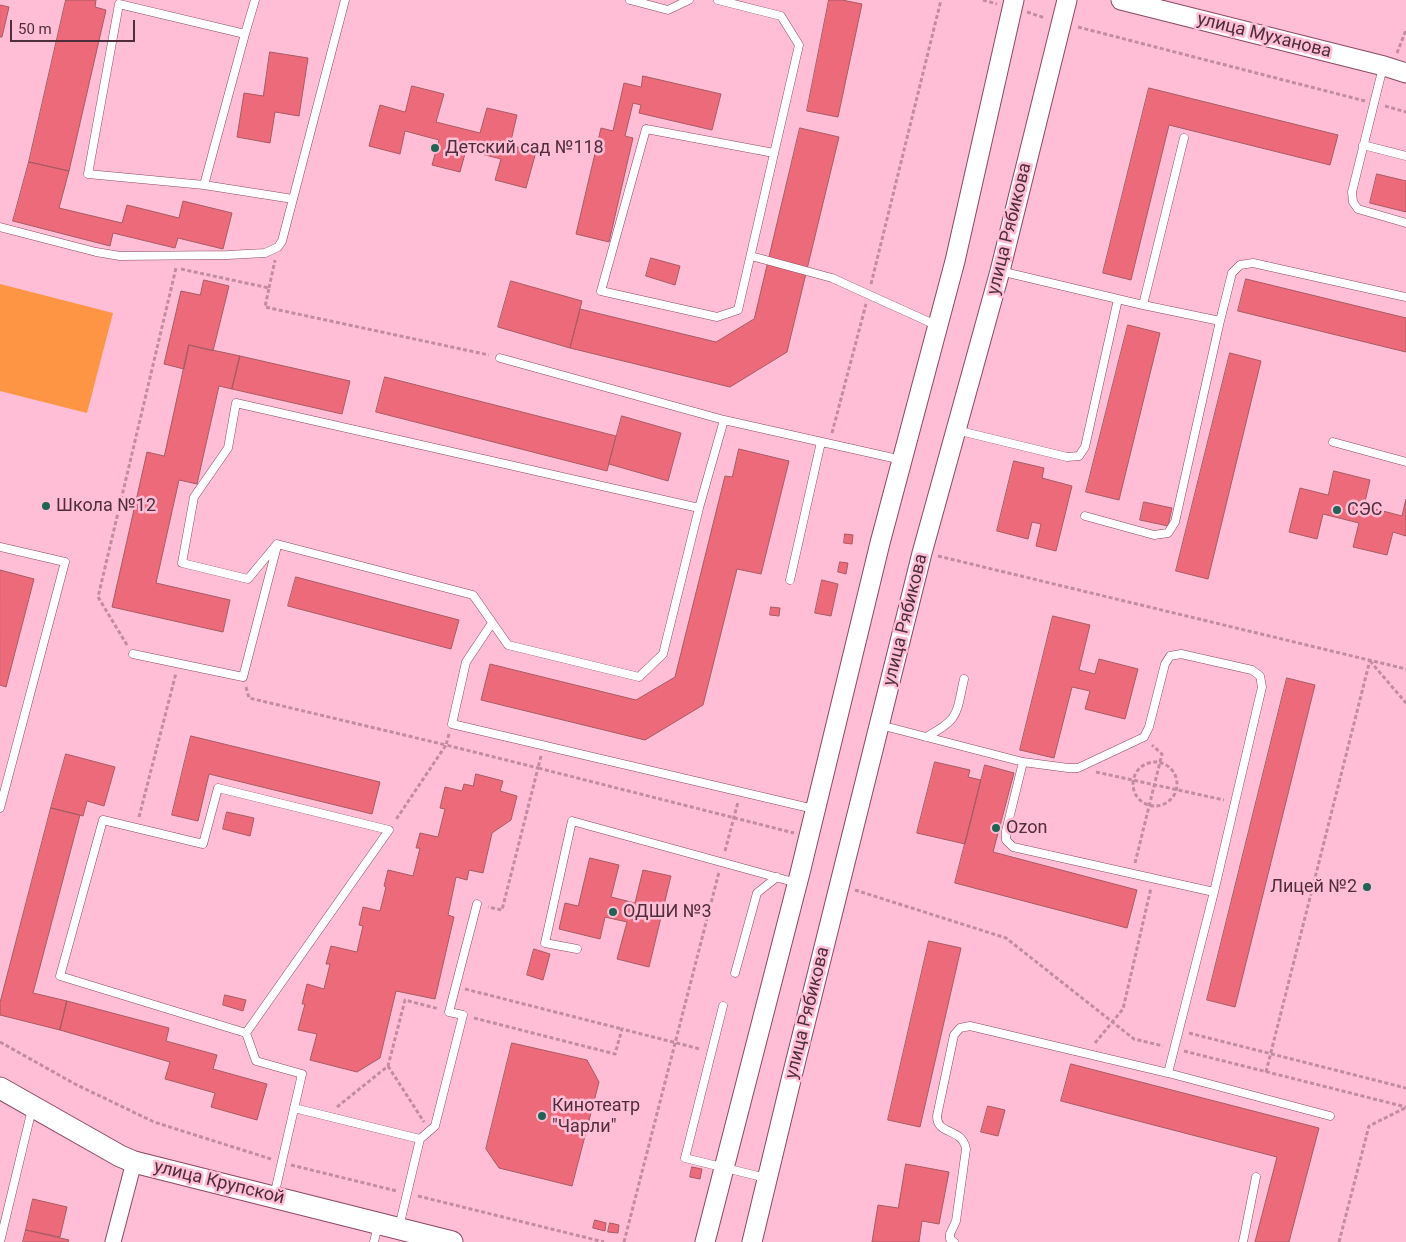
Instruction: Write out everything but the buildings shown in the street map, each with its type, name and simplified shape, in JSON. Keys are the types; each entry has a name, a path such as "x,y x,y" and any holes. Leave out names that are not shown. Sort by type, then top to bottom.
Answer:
{"main road":[{"name":"улица Крупской","path":"0,1088 120,1156 134,1162 274,1196 376,1233 399,1228 421,1238 452,1242"}],"street":[{"name":"улица Рябикова","path":"752,1242 922,553 1000,271 1067,0"},
{"name":"улица Муханова","path":"1121,0 1394,69"},
{"path":"705,1242 816,809 880,543 955,261 1013,4"},
{"path":"113,1242 134,1162"}],"lane":[{"path":"204,184 255,0"},
{"path":"0,227 96,252 120,256 265,253 278,247 282,241 344,0"},
{"path":"630,0 668,10 689,0"},
{"path":"718,0 781,16 799,45 738,310 717,317 601,291 646,129 774,153"},
{"path":"246,34 119,4 88,174 204,184 293,199"},
{"path":"1394,69 1374,103 1352,192 1352,202 1358,209 1406,222"},
{"path":"1143,305 1184,138"},
{"path":"1363,145 1406,156"},
{"path":"750,256 832,278 938,326"},
{"path":"1085,516 1154,535 1168,533 1175,522 1232,273 1240,265 1253,262 1406,297"},
{"path":"1000,271 1220,321"},
{"path":"956,430 1067,458 1079,456 1085,447 1118,299"},
{"path":"500,358 724,420 902,460"},
{"path":"277,544 248,579 182,563 194,498 228,448 236,403 699,508"},
{"path":"277,544 473,596 508,645 638,676 662,654 699,508 724,420"},
{"path":"790,580 821,442"},
{"path":"1333,442 1406,462"},
{"path":"133,654 244,677 277,544"},
{"path":"0,548 65,562 4,777 0,808"},
{"path":"492,623 466,662 452,724 816,809"},
{"path":"880,725 1023,762 1078,768 1144,736 1149,727 1165,664 1170,656 1181,654 1252,670 1260,676 1262,686 1214,892 1168,1073"},
{"path":"926,737 945,727 956,715 964,679"},
{"path":"1023,762 1006,831 1006,840 1013,847 1214,892"},
{"path":"218,788 389,830 246,1032 60,976 103,820 202,844 218,788"},
{"path":"577,949 545,943 572,821 797,883"},
{"path":"735,972 757,893 777,877"},
{"path":"399,1228 420,1139 435,1126 463,1015 449,1012 477,904"},
{"path":"723,1006 685,1158 768,1178"},
{"path":"954,1242 950,1238 950,1234 956,1221 966,1149 965,1142 959,1136 940,1127 937,1122 937,1116 954,1035 960,1028 970,1026 1168,1073 1330,1116"},
{"path":"246,1032 256,1061 302,1074 274,1196"},
{"path":"0,1242 33,1107"},
{"path":"294,1108 420,1139"},
{"path":"1243,1242 1256,1178"}],"path":[{"path":"829,444 869,294 941,0"},
{"path":"983,0 1013,4 1062,23 1406,112"},
{"path":"1394,69 1406,30"},
{"path":"278,247 265,307 500,358"},
{"path":"167,266 269,288"},
{"path":"133,654 98,597 176,268"},
{"path":"922,553 1406,670"},
{"path":"1370,660 1406,703"},
{"path":"1266,1072 1370,660"},
{"path":"136,828 178,664"},
{"path":"244,677 249,698 446,745 801,835"},
{"path":"389,830 446,745 452,724"},
{"path":"1132,874 1162,754 1144,736"},
{"path":"477,904 502,910 544,745"},
{"path":"1148,762 1160,762 1170,767 1175,773 1177,781 1176,790 1168,802 1162,805 1149,805 1140,800 1135,794 1132,786 1133,780 1141,766 1148,762"},
{"path":"1078,768 1235,802"},
{"path":"624,1242 740,792"},
{"path":"1086,1054 1123,1009 1154,878"},
{"path":"840,885 1006,938 1134,1039 1406,1107"},
{"path":"456,986 711,1052"},
{"path":"326,1116 388,1066 404,1000 449,1012"},
{"path":"463,1015 615,1054 622,1030"},
{"path":"1179,1030 1406,1088"},
{"path":"388,1066 430,1131"},
{"path":"1339,1242 1369,1126 1406,1107"}],"shaded area":[{"path":"0,284 113,313 87,413 0,391"}],"place":[{"name":"Детский сад №118","path":"435,148"},
{"name":"Школа №12","path":"46,506"},
{"name":"СЭС","path":"1337,510"},
{"name":"Ozon","path":"996,828"},
{"name":"Лицей №2","path":"1367,887"},
{"name":"ОДШИ №3","path":"613,912"},
{"name":"Кинотеатр \"Чарли\"","path":"542,1116"}]}
